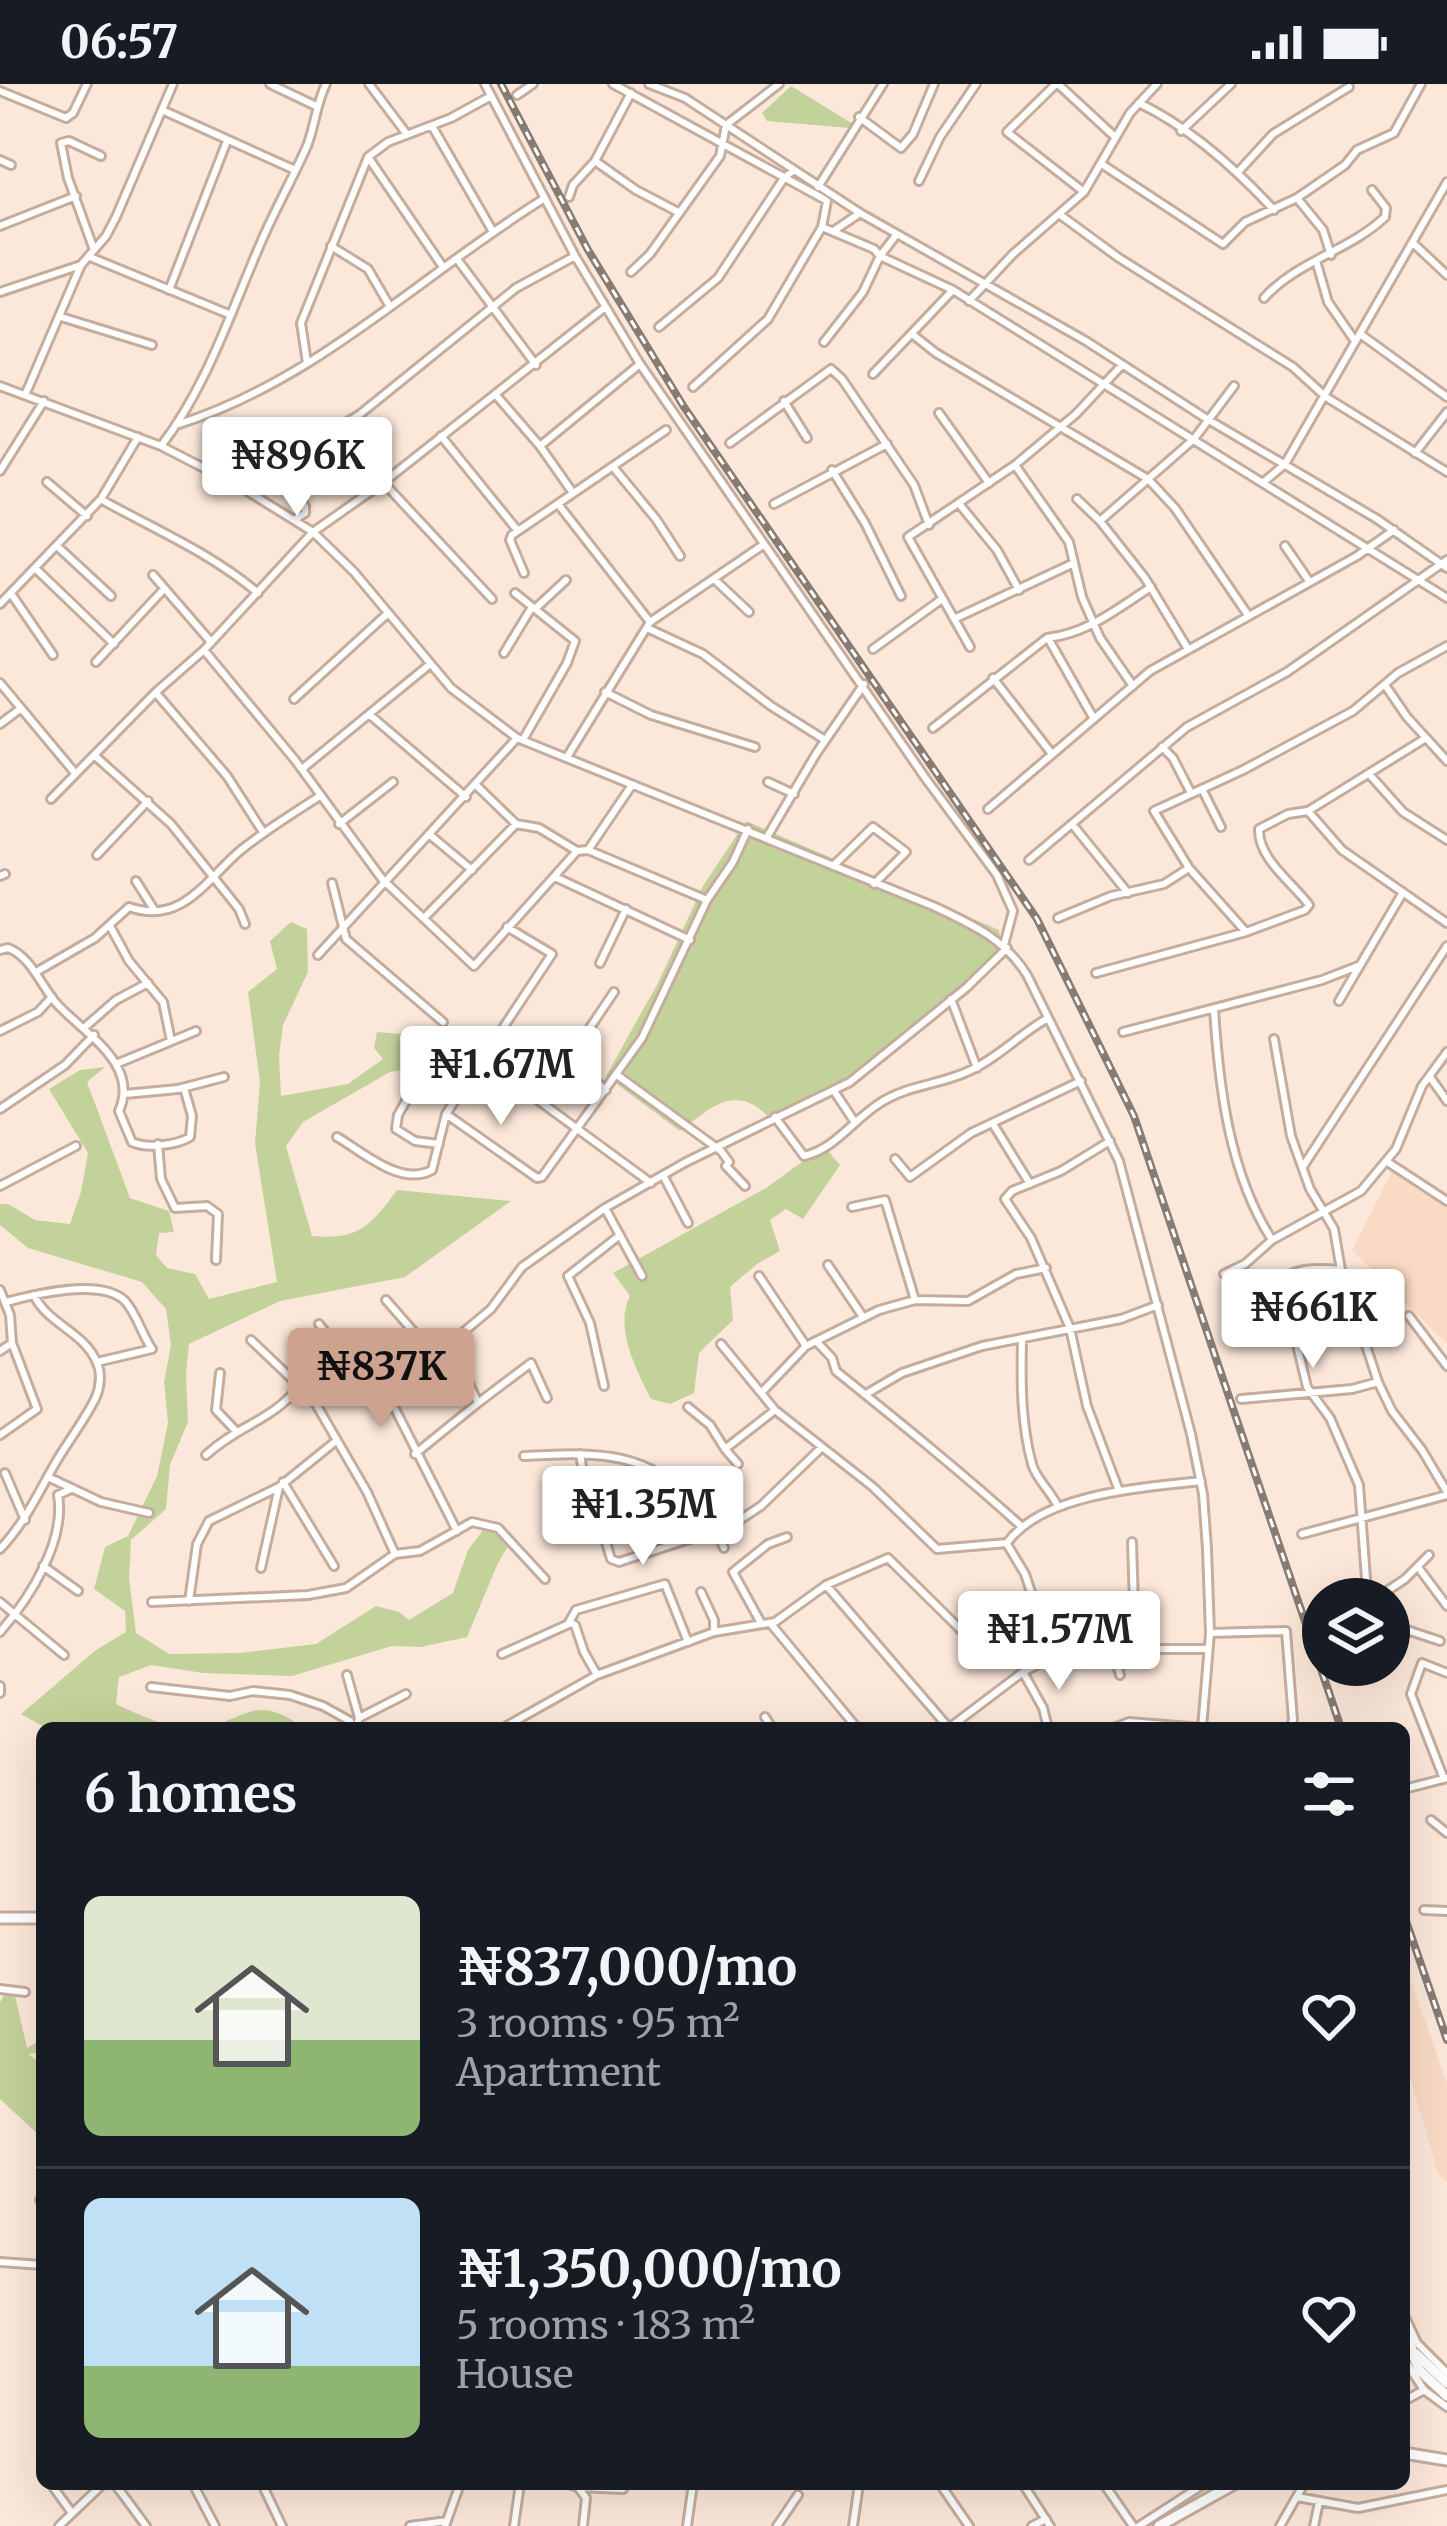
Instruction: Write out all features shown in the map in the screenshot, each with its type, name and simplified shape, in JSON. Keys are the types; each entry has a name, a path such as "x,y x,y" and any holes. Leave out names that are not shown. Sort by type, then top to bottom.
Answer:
{"main road":[{"path":"0,1918 36,1918"},
{"path":"1410,2339 1423,2363 1447,2383"},
{"path":"1410,2344 1419,2370 1447,2396"},
{"path":"1410,2454 1447,2460"},
{"path":"1159,2526 1223,2490"}],"street":[{"path":"0,91 66,118 87,84"},
{"path":"26,393 81,265 116,217 173,84"},
{"path":"273,84 316,106"},
{"path":"161,446 178,424 232,316 256,252 309,140 326,84"},
{"path":"369,84 406,134"},
{"path":"388,1395 490,1309 523,1267 605,1208 834,1091 874,1065 1005,947 1013,911 998,874 763,545 604,308 485,84"},
{"path":"517,95 533,84"},
{"path":"613,84 826,201 822,227 768,320 693,387"},
{"path":"649,84 685,98 860,213 1122,365 1445,565 1416,580 1287,672 1202,718 1029,860"},
{"path":"631,272 721,156 726,125 779,84"},
{"path":"818,187 883,84"},
{"path":"859,117 902,148 934,84"},
{"path":"920,181 940,137 976,84"},
{"path":"1084,192 1007,132 1057,84 1115,137"},
{"path":"969,301 1084,192 1115,137 1156,84"},
{"path":"1103,165 1220,245 1245,222 1298,198 1345,165 1357,150 1397,130 1421,84"},
{"path":"1181,131 1227,85"},
{"path":"1238,172 1273,134 1349,87"},
{"path":"569,197 632,93"},
{"path":"308,363 301,323 368,158 406,134 491,96"},
{"path":"1139,103 1169,118 1238,172 1274,210"},
{"path":"161,110 295,170"},
{"path":"432,126 492,230"},
{"path":"101,156 69,141 61,143 92,254 232,316"},
{"path":"169,290 227,141"},
{"path":"368,158 443,268"},
{"path":"0,160 11,165"},
{"path":"595,161 680,213"},
{"path":"659,327 718,278 794,170"},
{"path":"1265,481 1285,464 1326,397 1447,182"},
{"path":"1264,298 1281,280 1331,255 1385,217 1386,208 1372,190"},
{"path":"0,226 76,196"},
{"path":"178,424 334,350 492,230 545,198"},
{"path":"1298,198 1323,230 1331,255"},
{"path":"835,230 860,213"},
{"path":"1059,214 1119,258 1293,368 1326,397 1447,472"},
{"path":"822,227 953,290 1447,598"},
{"path":"824,342 863,292 896,234"},
{"path":"1413,244 1447,275"},
{"path":"332,246 368,269 389,305"},
{"path":"239,486 359,416 522,284 574,256"},
{"path":"457,259 536,365"},
{"path":"1317,263 1328,302 1359,338 1447,397"},
{"path":"0,292 81,265"},
{"path":"873,374 953,290"},
{"path":"51,799 207,646 313,532 536,365 604,308"},
{"path":"61,316 152,345"},
{"path":"912,334 1148,479 1174,508 1248,615"},
{"path":"540,446 640,364"},
{"path":"970,647 907,541 1015,468 1122,365"},
{"path":"730,443 831,369 914,485 929,525"},
{"path":"0,386 161,446 313,532 346,564 429,665 468,704 520,739 767,837 983,930 1005,947 1023,968 1110,1141 1158,1305 1201,1481 1210,1633 1202,1722"},
{"path":"1100,521 1194,437 1234,386"},
{"path":"495,394 573,493"},
{"path":"0,471 44,401"},
{"path":"784,401 807,438"},
{"path":"1415,453 1447,412"},
{"path":"938,413 989,484"},
{"path":"524,574 510,540 518,531 666,430"},
{"path":"0,604 101,499 138,436"},
{"path":"441,436 518,531"},
{"path":"773,504 887,444"},
{"path":"273,466 305,506 294,520"},
{"path":"613,467 656,518 680,556"},
{"path":"1015,468 1065,534 1082,597 1100,638 1133,686"},
{"path":"832,470 902,596"},
{"path":"47,482 87,516"},
{"path":"384,482 492,599"},
{"path":"101,499 191,545 258,593"},
{"path":"1076,500 1100,521 1151,587 1188,649"},
{"path":"558,504 648,625 692,648 825,740"},
{"path":"960,505 997,550 1019,590"},
{"path":"988,809 1133,686 1394,530"},
{"path":"567,757 648,625 763,545"},
{"path":"1285,546 1309,580"},
{"path":"58,547 111,596"},
{"path":"954,619 1074,563"},
{"path":"36,569 114,644"},
{"path":"153,575 385,881 474,966 577,851"},
{"path":"713,579 749,612"},
{"path":"504,653 534,608 566,580"},
{"path":"933,728 1047,638 1070,635 1095,623 1151,587"},
{"path":"96,662 164,589"},
{"path":"318,955 520,739 575,646 574,637 515,593"},
{"path":"12,595 53,655"},
{"path":"873,649 942,599"},
{"path":"294,699 387,614"},
{"path":"1047,638 1094,718"},
{"path":"1246,932 1190,868 1154,814 1353,711 1405,668 1447,646"},
{"path":"302,770 429,665"},
{"path":"993,678 1052,754"},
{"path":"0,683 75,773"},
{"path":"767,837 864,684"},
{"path":"1385,685 1447,761"},
{"path":"156,692 227,776 263,832"},
{"path":"604,692 651,716 755,747"},
{"path":"0,724 20,709"},
{"path":"370,715 466,797"},
{"path":"1096,973 1289,919 1309,905 1275,867 1258,835 1265,823 1308,811 1426,738"},
{"path":"1162,747 1191,793"},
{"path":"94,755 148,801 245,924"},
{"path":"1370,775 1403,812 1447,840"},
{"path":"339,824 393,782"},
{"path":"768,782 794,794"},
{"path":"588,850 632,784"},
{"path":"477,785 516,824 539,828 577,851 588,850 707,900"},
{"path":"1202,789 1221,827"},
{"path":"34,973 95,938 129,908 178,905 214,879 263,832 320,796"},
{"path":"97,855 148,801"},
{"path":"1308,811 1318,828 1342,850 1447,923"},
{"path":"424,918 516,824"},
{"path":"1072,824 1128,892"},
{"path":"833,866 873,827 906,853 874,884"},
{"path":"446,1114 540,1178 642,1038 707,900 748,829"},
{"path":"430,835 472,870"},
{"path":"1058,918 1164,884 1190,868"},
{"path":"555,877 690,940"},
{"path":"136,881 153,908"},
{"path":"332,883 346,939 442,1022"},
{"path":"1340,1001 1402,894"},
{"path":"600,963 626,909"},
{"path":"109,925 165,1008 171,1041"},
{"path":"338,1137 375,1163 421,1175 432,1170 446,1114 552,954 507,927"},
{"path":"1304,1165 1447,946"},
{"path":"0,950 16,951 52,998 94,1035 115,1064 125,1094 119,1112 132,1142 158,1144 190,1137 192,1116 184,1088"},
{"path":"1123,1032 1358,966"},
{"path":"85,1027 116,1000 148,983"},
{"path":"531,1094 561,1052 583,1038 614,992"},
{"path":"1,1028 38,1012 52,998"},
{"path":"951,999 977,1068"},
{"path":"1214,1009 1233,1151 1256,1214 1272,1240"},
{"path":"776,1117 804,1156 844,1134 854,1121 900,1092 951,1080 977,1068 1048,1018"},
{"path":"115,1064 196,1031"},
{"path":"0,1109 65,1064 94,1035"},
{"path":"1274,1039 1291,1136 1310,1189 1334,1229 1341,1270 1378,1382 1447,1493 1302,1534"},
{"path":"561,1052 606,1090"},
{"path":"1224,1274 1245,1264 1272,1240 1360,1192 1386,1161 1447,1052"},
{"path":"482,1059 651,1183"},
{"path":"617,1075 716,1148 745,1186"},
{"path":"125,1094 184,1088 224,1077"},
{"path":"1430,1077 1447,1101"},
{"path":"896,1159 910,1178 971,1133 1081,1081"},
{"path":"413,1089 398,1114 397,1129 415,1141 439,1144"},
{"path":"834,1091 854,1121"},
{"path":"993,1124 1030,1184"},
{"path":"1110,1141 1061,1171 1012,1191 1005,1199 1046,1268 1070,1328 1087,1406 1119,1491"},
{"path":"158,1144 160,1179 172,1204 179,1209 207,1206 218,1214 216,1260"},
{"path":"0,1186 76,1147"},
{"path":"1386,1161 1447,1201"},
{"path":"663,1175 688,1223"},
{"path":"852,1207 885,1200 915,1300"},
{"path":"605,1208 642,1276"},
{"path":"604,1386 590,1323 568,1276 620,1235"},
{"path":"828,1264 863,1317"},
{"path":"762,1393 806,1346 863,1317 915,1300 968,1301 1016,1274 1046,1268"},
{"path":"1341,1270 1294,1272 1277,1285 1310,1392 1330,1418 1356,1474 1364,1518 1366,1578"},
{"path":"759,1276 806,1346"},
{"path":"0,1290 12,1343 38,1408 0,1435"},
{"path":"6,1301 111,1292 130,1305 152,1348 97,1362"},
{"path":"0,1549 25,1520 94,1401 100,1378 97,1362 74,1334 41,1310 34,1295"},
{"path":"386,1300 434,1355"},
{"path":"866,1394 902,1373 982,1346 1120,1318 1158,1305"},
{"path":"1409,1316 1447,1366"},
{"path":"319,1324 361,1373 388,1395 457,1531"},
{"path":"251,1340 313,1399 367,1492 395,1554"},
{"path":"1022,1340 1020,1395 1025,1439 1037,1474 1057,1505"},
{"path":"817,1342 832,1358 836,1371 1020,1525"},
{"path":"0,1351 12,1343"},
{"path":"451,1343 478,1403"},
{"path":"721,1344 775,1410 873,1487 937,1549 1006,1544 1020,1525 1057,1505 1119,1491 1201,1481"},
{"path":"415,1454 531,1363 547,1399"},
{"path":"220,1373 215,1410 235,1430"},
{"path":"313,1399 361,1373"},
{"path":"1241,1399 1362,1388 1378,1382"},
{"path":"206,1456 235,1430 276,1413 300,1386"},
{"path":"688,1407 710,1425 737,1463"},
{"path":"725,1449 775,1410"},
{"path":"189,1601 196,1544 209,1522 281,1485 337,1441"},
{"path":"580,1454 586,1492 611,1559 619,1562 732,1525 761,1506 820,1449"},
{"path":"524,1456 580,1454 622,1458 652,1468 682,1494 700,1493 718,1529"},
{"path":"5,1473 25,1520"},
{"path":"48,1477 100,1502 149,1513"},
{"path":"281,1485 334,1566"},
{"path":"261,1568 281,1485"},
{"path":"0,1632 43,1566 62,1516 58,1495 71,1490"},
{"path":"152,1602 308,1595 346,1588 395,1554 420,1551 472,1522 498,1528 545,1580"},
{"path":"718,1529 715,1534 724,1548"},
{"path":"787,1537 768,1544 734,1572 766,1624 851,1722"},
{"path":"1132,1542 1134,1605 1143,1649"},
{"path":"1006,1544 1033,1598 1068,1649"},
{"path":"1406,1578 1429,1555"},
{"path":"513,1722 598,1676 714,1631 766,1624 826,1585 889,1558 964,1633 1033,1598"},
{"path":"43,1566 78,1591"},
{"path":"1418,1568 1447,1606"},
{"path":"568,1624 576,1610 664,1584 688,1642"},
{"path":"826,1585 944,1722"},
{"path":"701,1592 714,1631"},
{"path":"0,1602 64,1655"},
{"path":"502,1654 575,1625 598,1676"},
{"path":"1210,1633 1286,1631 1292,1722"},
{"path":"1410,1631 1440,1641"},
{"path":"957,1722 1023,1672 1068,1649 1207,1649"},
{"path":"1113,1652 1120,1675"},
{"path":"1410,1787 1445,1778 1411,1694 1422,1663 1447,1673"},
{"path":"1023,1672 1046,1722"},
{"path":"347,1675 359,1718"},
{"path":"151,1687 230,1696 253,1691 290,1695 351,1722"},
{"path":"357,1722 406,1694"},
{"path":"765,1718 768,1722"},
{"path":"1431,1820 1447,1833"},
{"path":"1424,1910 1447,1911"},
{"path":"0,1989 25,1992"},
{"path":"0,2262 36,2265"},
{"path":"1410,2327 1418,2343 1447,2373"},
{"path":"1410,2368 1424,2390 1447,2408"},
{"path":"1410,2398 1424,2390"},
{"path":"55,2490 72,2513"},
{"path":"59,2526 97,2490"},
{"path":"119,2490 146,2526"},
{"path":"196,2490 215,2526"},
{"path":"265,2490 282,2526"},
{"path":"410,2526 446,2523 458,2490"},
{"path":"514,2526 519,2490"},
{"path":"578,2490 586,2498 583,2526"},
{"path":"687,2526 692,2490"},
{"path":"853,2526 858,2490"},
{"path":"944,2490 969,2526"},
{"path":"1027,2490 1048,2523 1032,2526"},
{"path":"1109,2490 1136,2526 1193,2490"},
{"path":"1280,2526 1301,2490"},
{"path":"1297,2497 1366,2508 1447,2490"},
{"path":"777,2526 798,2495"},
{"path":"1314,2526 1319,2502"}],"shaded area":[{"path":"1394,1167 1447,1202 1447,1344 1352,1250"},
{"path":"1410,1978 1447,2083 1447,2182 1438,2173 1410,2077"}],"green space":[{"path":"791,86 861,129 767,121 762,113"},
{"path":"746,821 999,930 1003,955 838,1087 769,1117 745,1101 724,1102 680,1131 606,1076 658,983 703,886"},
{"path":"291,922 307,929 308,972 283,1025 281,1096 348,1084 383,1059 374,1048 377,1032 425,1036 411,1069 390,1072 303,1122 286,1146 312,1236 341,1236 362,1228 397,1190 511,1201 405,1277 280,1301 189,1344 188,1422 170,1465 166,1509 131,1540 129,1578 136,1633 169,1654 240,1653 316,1644 376,1606 409,1620 453,1593 468,1550 487,1525 512,1540 467,1637 421,1647 392,1646 292,1676 203,1673 151,1665 119,1677 116,1704 159,1722 36,1722 21,1714 96,1650 126,1632 125,1611 94,1589 105,1547 128,1536 157,1476 168,1423 164,1382 171,1345 166,1309 142,1282 28,1248 0,1225 0,1204 35,1220 70,1224 88,1153 49,1089 80,1070 105,1067 87,1082 130,1198 169,1211 174,1232 159,1233 156,1255 167,1268 195,1274 209,1299 277,1282 255,1143 260,1083 248,992 277,969 270,941"},
{"path":"824,1146 840,1165 803,1219 786,1209 770,1220 780,1251 730,1287 733,1320 699,1353 694,1393 670,1404 651,1399 626,1334 630,1296 613,1273 766,1188"},
{"path":"259,1710 294,1722 220,1722"},
{"path":"12,1983 27,2048 36,2043 36,2053 28,2054 36,2060 36,2132 0,2099 0,2002"}],"railway":[{"path":"501,84 588,250 684,407 1037,919 1134,1116 1339,1722"},
{"path":"1410,1932 1447,2040"}]}
